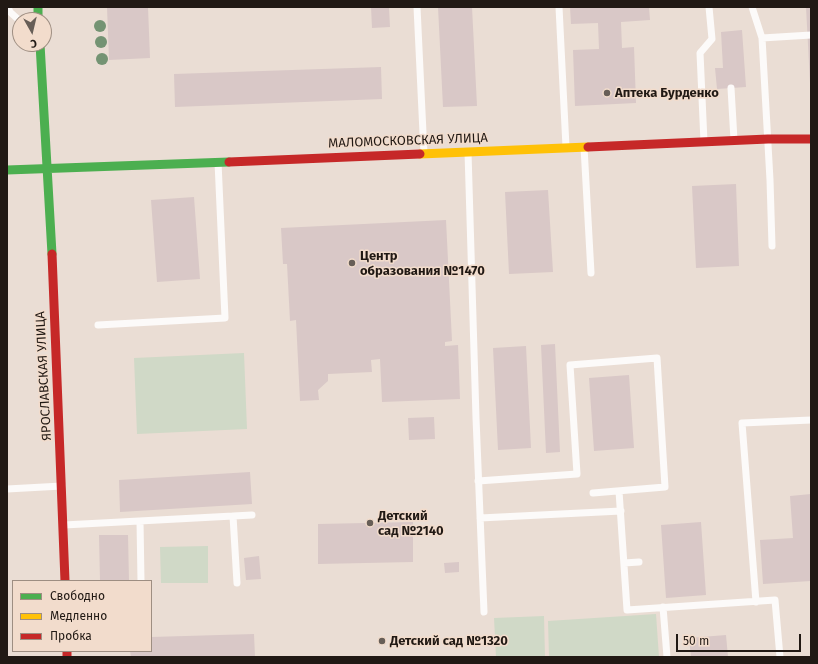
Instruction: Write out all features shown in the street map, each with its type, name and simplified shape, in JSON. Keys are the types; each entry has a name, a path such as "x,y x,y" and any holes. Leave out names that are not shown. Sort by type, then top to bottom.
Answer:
{"street":[{"name":"ЯРОСЛАВСКАЯ УЛИЦА","path":"40,52 62,486 65,580"},
{"name":"МАЛОМОСКОВСКАЯ УЛИЦА","path":"7,170 424,154 734,140 811,139"}],"lane":[{"path":"417,7 424,154"},
{"path":"559,7 566,148"},
{"path":"704,142 700,53 712,39 709,7"},
{"path":"752,7 762,38 772,246"},
{"path":"762,38 811,35"},
{"path":"731,88 734,140"},
{"path":"584,147 590,272"},
{"path":"468,152 478,481 484,612"},
{"path":"98,325 225,318 218,162"},
{"path":"478,481 577,474 570,365 657,358 665,487 593,493"},
{"path":"756,602 742,423 811,420"},
{"path":"7,489 62,486"},
{"path":"619,491 627,610 775,600 780,657"},
{"path":"480,518 620,511"},
{"path":"63,525 252,515"},
{"path":"233,516 237,583"},
{"path":"140,521 141,580"},
{"path":"624,563 639,562"},
{"path":"663,607 667,657"}],"green space":[{"path":"244,353 247,429 137,434 134,358"},
{"path":"208,546 208,583 161,583 160,547"},
{"path":"656,614 659,657 549,657 548,621"},
{"path":"544,616 545,657 496,657 494,618"}],"building":[{"path":"107,7 148,7 150,58 109,60"},
{"path":"371,7 389,7 390,27 372,28"},
{"path":"438,7 472,7 477,106 443,107"},
{"path":"570,7 649,7 650,20 621,22 622,48 634,47 636,103 575,106 573,50 599,49 598,23 571,24"},
{"path":"806,7 811,7 811,83 810,83"},
{"path":"742,30 746,87 717,89 715,68 723,68 721,32"},
{"path":"381,67 382,99 175,107 174,74"},
{"path":"736,184 739,266 696,268 692,186"},
{"path":"548,190 553,272 509,274 505,192"},
{"path":"194,197 200,279 157,282 151,200"},
{"path":"446,220 452,341 445,342 445,346 458,345 460,399 382,402 380,359 371,360 372,372 328,374 328,381 318,390 319,400 300,401 296,320 290,321 287,264 283,264 281,228"},
{"path":"555,344 560,452 546,453 541,345"},
{"path":"526,346 531,448 498,450 493,348"},
{"path":"629,375 634,448 594,451 589,378"},
{"path":"434,417 435,439 409,440 408,418"},
{"path":"250,472 252,504 120,512 119,480"},
{"path":"811,494 811,581 763,584 760,540 793,538 790,496"},
{"path":"413,522 413,562 318,564 318,524"},
{"path":"701,522 706,595 666,598 661,525"},
{"path":"99,535 128,535 129,580 100,580"},
{"path":"259,556 261,579 246,580 244,558"},
{"path":"459,562 459,572 445,573 444,563"},
{"path":"254,634 255,657 131,657 130,652 152,652 152,637"},
{"path":"726,635 728,657 691,657 689,638"}],"traffic: fast":[{"path":"38,7 38,12"},
{"path":"40,52 52,254"},
{"path":"7,170 229,162"}],"traffic: slow":[{"path":"420,154 588,147"}],"traffic: jam":[{"path":"588,147 768,139 811,139"},
{"path":"229,162 420,154"},
{"path":"52,254 65,580"},
{"path":"67,652 67,657"}],"place":[{"name":"Аптека Бурденко","path":"607,93"},
{"name":"Центр образования №1470","path":"352,263"},
{"name":"Детский сад №2140","path":"370,523"},
{"name":"Детский сад №1320","path":"382,641"}]}
